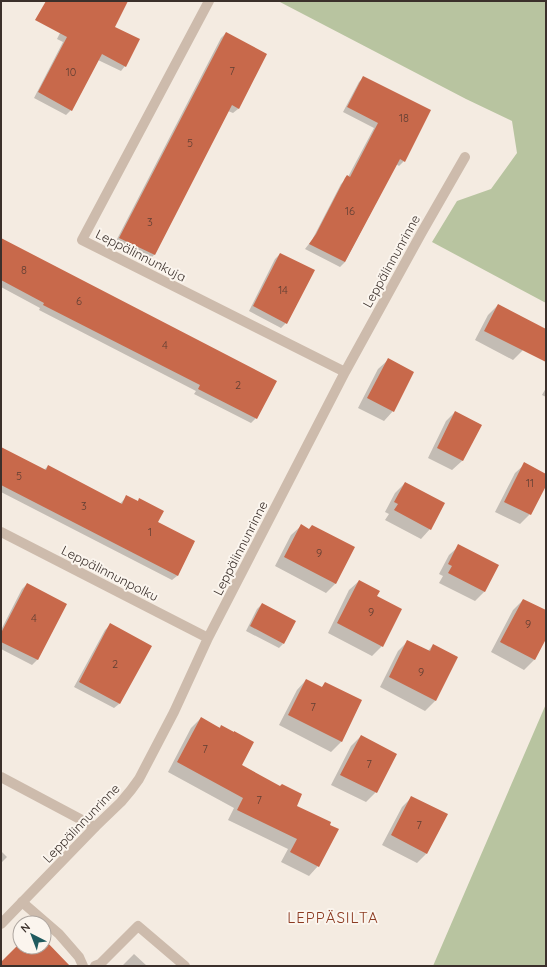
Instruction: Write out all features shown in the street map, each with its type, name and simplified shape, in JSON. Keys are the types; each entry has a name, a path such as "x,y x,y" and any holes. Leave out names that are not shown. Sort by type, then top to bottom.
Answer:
{"street":[{"name":"Leppälinnunkuja","path":"209,1 82,240 345,372"},
{"name":"Leppälinnunrinne","path":"1,924 121,802 139,779 174,712 208,638 345,372 465,157"},
{"name":"Leppälinnunpolku","path":"1,532 208,638"},
{"path":"1,777 95,827"},
{"path":"22,902 58,934 79,957 83,966"},
{"path":"95,966 100,964 138,926 185,966"}],"green space":[{"path":"278,1 546,1 546,303 432,242 457,201 491,189 517,153 512,121 466,99"},
{"path":"546,704 546,966 433,966"}],"building":[{"path":"46,1 128,1 115,27 140,39 126,67 102,54 72,111 38,92 67,37 35,20"},
{"path":"226,32 267,54 239,109 232,105 155,255 119,238"},
{"path":"363,76 431,110 405,162 400,159 345,262 309,244 316,234 345,178 347,175 350,177 378,123 347,107"},
{"path":"1,238 277,381 257,419 198,389 200,385 43,305 44,303 1,280"},
{"path":"280,253 315,270 287,324 253,306"},
{"path":"498,304 546,329 546,362 484,331"},
{"path":"388,358 414,372 394,412 367,398"},
{"path":"455,411 482,425 463,461 437,448"},
{"path":"1,447 46,470 48,465 122,504 126,495 138,501 139,498 164,511 158,522 195,541 178,576 1,485"},
{"path":"524,462 546,474 546,486 531,515 504,502"},
{"path":"405,482 445,503 431,530 394,510 398,504 394,502"},
{"path":"301,524 309,529 312,525 355,547 336,584 284,557"},
{"path":"458,544 499,565 485,592 448,573 452,566 448,564"},
{"path":"359,580 380,591 377,596 402,609 383,647 337,623"},
{"path":"27,583 67,604 38,660 1,642 1,633"},
{"path":"523,599 546,610 546,639 535,660 500,642"},
{"path":"262,603 296,621 284,644 250,626"},
{"path":"110,623 152,646 120,704 79,682"},
{"path":"407,640 430,651 433,644 458,657 436,701 389,677"},
{"path":"306,679 322,687 325,682 362,700 342,742 288,715"},
{"path":"201,717 220,728 221,725 254,742 242,765 280,786 282,784 302,794 297,806 331,822 330,825 339,829 319,867 290,852 297,839 237,810 243,798 177,762"},
{"path":"361,735 397,754 377,793 340,775"},
{"path":"411,796 448,814 427,854 391,835"},
{"path":"52,947 70,966 1,966 1,962 12,951 12,955 52,955"}],"district":[{"name":"LEPPÄSILTA","path":"333,918"}]}
